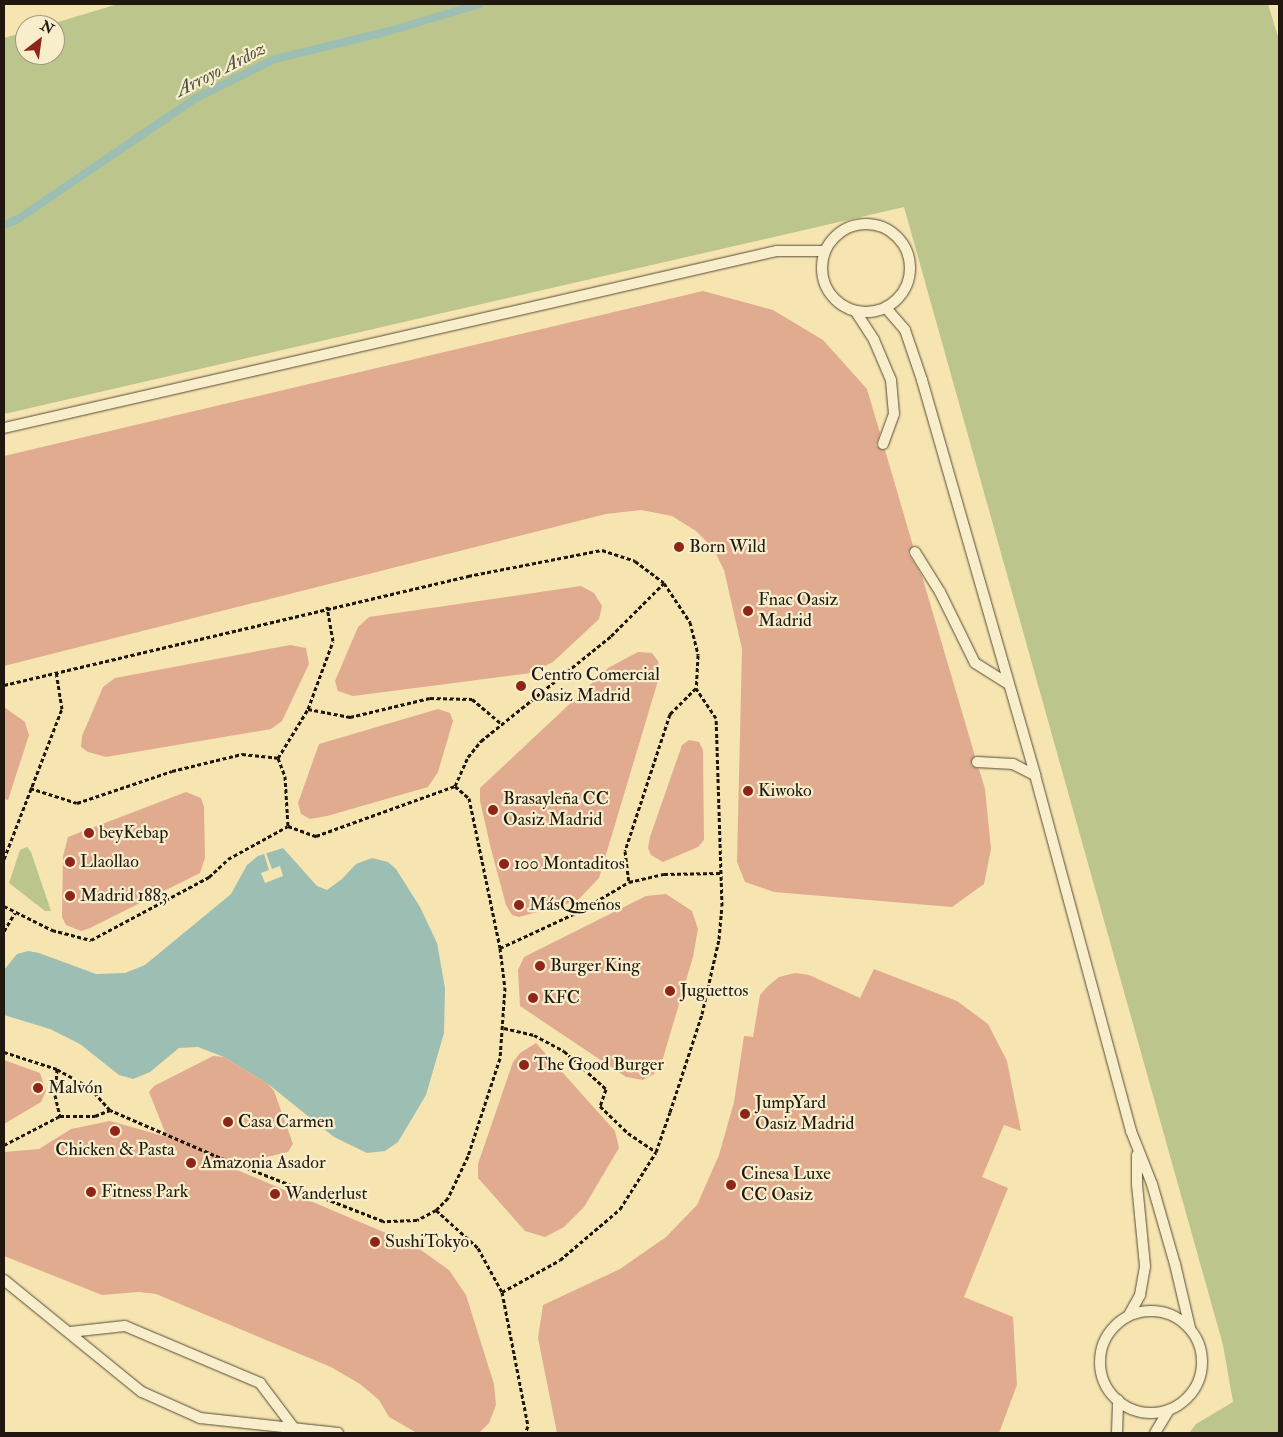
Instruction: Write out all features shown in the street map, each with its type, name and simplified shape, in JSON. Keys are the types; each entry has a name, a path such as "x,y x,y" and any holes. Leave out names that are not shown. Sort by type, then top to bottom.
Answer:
{"lane":[{"path":"857,224 885,227 897,235 910,260 910,275 906,288 886,308 871,312 856,312 842,305 827,288 821,266 825,251 832,238 857,224"},
{"path":"4,428 777,252 825,251"},
{"path":"886,308 905,330 922,380 1007,683 1035,775 1138,1151 1152,1184 1190,1328 1202,1358 1201,1374 1195,1389 1184,1402 1169,1410 1152,1413 1133,1410 1118,1400 1102,1376 1100,1362 1108,1334 1129,1316 1140,1295 1145,1266 1137,1185 1138,1151"},
{"path":"856,312 874,340 891,380 894,414 883,444"},
{"path":"915,552 940,592 975,663 1007,683"},
{"path":"977,762 1013,764 1035,775"},
{"path":"4,1280 142,1392 200,1418 338,1433"},
{"path":"1129,1316 1145,1311 1162,1312 1177,1318 1190,1328"},
{"path":"70,1332 95,1327 126,1326 260,1383 294,1428"},
{"path":"1117,1433 1118,1400"},
{"path":"1154,1433 1169,1410"}],"path":[{"path":"4,685 327,608 602,550 635,561 664,583 690,622 698,656 696,688 716,718 720,873 719,939 702,1014 656,1152 620,1209 560,1260 502,1292"},
{"path":"4,906 52,930 91,940 209,877 228,859 288,826 316,836 456,786 468,757 502,724 539,698 611,636 664,583"},
{"path":"278,758 308,709 333,641 327,608"},
{"path":"4,859 62,709 56,672"},
{"path":"629,882 625,851 670,714 696,688"},
{"path":"308,709 350,717 430,698 472,699 502,724"},
{"path":"30,788 77,803 172,771 242,754 278,758"},
{"path":"278,758 285,776 288,826"},
{"path":"4,1052 57,1069 89,1087 110,1110 383,1221 417,1220 436,1210 448,1198 468,1156 500,1058 504,1028 505,987 500,948 469,798 456,786"},
{"path":"500,948 578,912 629,882 664,874 720,873"},
{"path":"4,931 15,913"},
{"path":"504,1028 534,1035 564,1052 606,1089 600,1106 628,1133 656,1152"},
{"path":"57,1069 55,1095 60,1116"},
{"path":"4,1145 60,1116 95,1116 110,1110"},
{"path":"436,1210 478,1248 502,1292 528,1426 525,1433"}],"green space":[{"path":"118,4 1268,4 1279,40 1279,1433 1189,1433 1196,1424 1233,1402 1223,1345 904,207 4,414 4,38 15,35 15,65 65,65 65,20"},
{"path":"27,847 31,852 51,911 45,911 9,883 20,850"}],"water":[{"path":"283,848 317,886 327,890 342,879 356,864 372,858 388,862 396,869 420,907 437,943 445,988 444,1033 426,1095 398,1142 385,1151 367,1153 334,1137 268,1084 224,1057 198,1047 179,1048 150,1072 133,1079 119,1075 80,1044 50,1029 4,1015 4,970 17,954 28,951 39,953 96,974 125,973 145,965 231,894 247,865 258,856"}],"pier":[{"path":"266,853 272,869 280,866 283,876 265,883 261,873 269,870 264,854"}],"building":[{"path":"703,291 773,310 823,340 867,389 880,433 876,446 885,450 913,546 908,553 922,576 975,756 971,765 979,769 985,789 991,849 984,884 952,907 774,892 745,882 737,862 742,649 724,570 713,548 696,531 672,516 641,510 606,514 4,666 4,456"},
{"path":"581,586 594,593 602,606 599,619 553,662 531,673 353,696 338,691 335,681 358,627 369,617"},
{"path":"290,645 306,648 309,664 282,721 271,729 106,757 88,752 81,747 82,736 103,687 115,678"},
{"path":"638,652 652,653 658,661 660,674 599,878 577,901 519,917 512,915 506,905 491,849 480,801 480,788 608,668"},
{"path":"4,707 25,722 29,735 8,800 4,799"},
{"path":"438,709 450,713 453,721 438,772 428,787 327,816 310,819 301,814 298,803 319,744"},
{"path":"689,740 699,742 703,750 704,840 698,847 663,862 651,855 648,848 650,837 682,745"},
{"path":"186,792 201,798 204,807 205,858 200,873 90,928 81,931 66,925 62,917 63,856 68,837"},
{"path":"666,894 692,911 698,929 693,957 663,1058 654,1074 643,1080 626,1077 520,1006 518,970 524,957 646,896"},
{"path":"874,969 957,1001 988,1024 1007,1061 1021,1131 1004,1125 982,1177 1008,1188 964,1297 1013,1317 1017,1385 999,1433 557,1433 538,1338 543,1305 620,1269 666,1237 697,1205 719,1155 734,1102 744,1036 753,1037 760,995 768,986 779,977 795,973 809,975 860,998"},
{"path":"536,1043 615,1131 619,1148 584,1207 564,1227 545,1237 525,1231 478,1178 478,1164 513,1062 520,1053"},
{"path":"213,1056 224,1057 268,1084 274,1091 293,1144 288,1152 228,1166 414,1245 449,1270 466,1295 494,1384 496,1405 489,1423 479,1433 417,1433 389,1417 379,1400 360,1384 331,1367 156,1294 139,1292 102,1295 4,1256 4,1152 39,1149 71,1129 110,1121 167,1137 149,1092 154,1086"},
{"path":"4,1060 40,1073 46,1091 41,1102 4,1124"}],"waterway":[{"name":"Arroyo Ardoz","path":"4,225 18,219 196,98 275,59 386,32 480,4"}],"place":[{"name":"Born Wild","path":"679,547"},
{"name":"Fnac Oasiz Madrid","path":"748,611"},
{"name":"Centro Comercial Oasiz Madrid","path":"521,686"},
{"name":"Kiwoko","path":"748,791"},
{"name":"Brasayleña CC Oasiz Madrid","path":"493,810"},
{"name":"beyKebap","path":"89,833"},
{"name":"Llaollao","path":"70,862"},
{"name":"100 Montaditos","path":"504,864"},
{"name":"Madrid 1883","path":"70,896"},
{"name":"MásQmenos","path":"519,905"},
{"name":"Burger King","path":"540,966"},
{"name":"Juguettos","path":"670,991"},
{"name":"KFC","path":"533,998"},
{"name":"The Good Burger","path":"524,1065"},
{"name":"Malvón","path":"38,1088"},
{"name":"JumpYard Oasiz Madrid","path":"745,1114"},
{"name":"Casa Carmen","path":"228,1122"},
{"name":"Chicken & Pasta","path":"115,1131"},
{"name":"Amazonia Asador","path":"191,1163"},
{"name":"Cinesa Luxe CC Oasiz","path":"731,1185"},
{"name":"Fitness Park","path":"91,1192"},
{"name":"Wanderlust","path":"275,1194"},
{"name":"SushiTokyo","path":"375,1242"}]}
